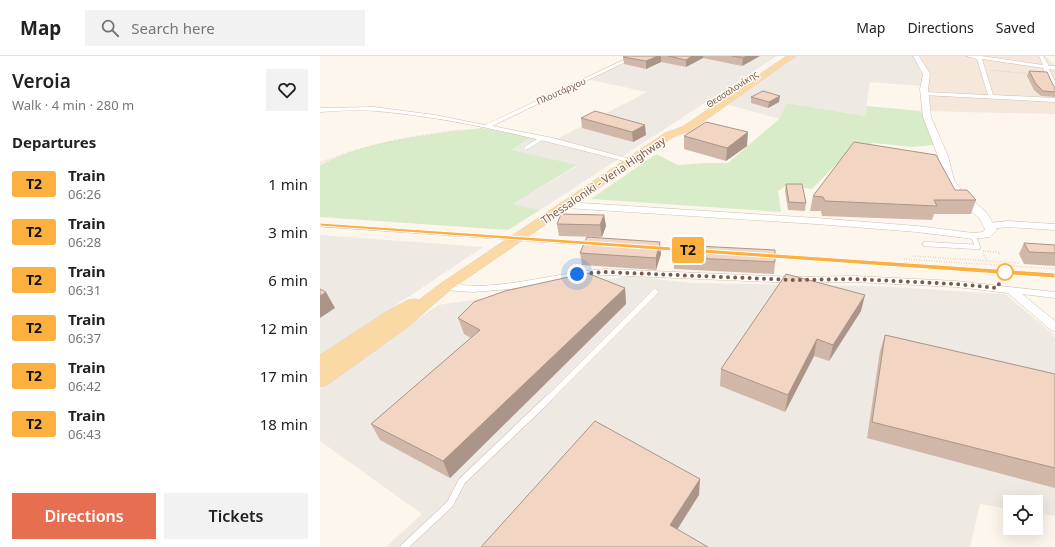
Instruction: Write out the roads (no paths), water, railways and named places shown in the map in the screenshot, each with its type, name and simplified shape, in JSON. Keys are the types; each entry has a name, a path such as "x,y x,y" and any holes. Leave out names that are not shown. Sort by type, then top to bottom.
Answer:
{"main road":[{"name":"Θεσσαλονίκης","path":"702,109 782,56"},
{"name":"Θεσσαλονίκης","path":"714,110 792,56"},
{"name":"Thessaloniki - Veria Highway","path":"669,135 671,128 702,109"},
{"name":"Thessaloniki - Veria Highway","path":"320,380 403,322 441,290 669,135 686,129 714,110"},
{"name":"Thessaloniki - Veria Highway","path":"320,364 392,316 441,290"}],"street":[{"name":"Πλουτάρχου","path":"486,127 526,106 636,56"},
{"path":"566,205 816,221 986,236 991,230 990,226 980,211 958,194 952,186 946,173 944,158 928,118 925,94 927,74 916,56"},
{"path":"968,56 1055,68"},
{"path":"1041,56 1046,63 1055,90"},
{"path":"979,57 991,97"},
{"path":"925,94 1055,100"},
{"path":"320,110 367,109 390,111 542,138 632,161"},
{"path":"990,226 1008,224 1055,227"},
{"path":"441,290 511,286 577,274 605,272 794,280 854,279 956,284 1055,295"},
{"path":"1011,290 1055,327"}],"lane":[{"path":"526,148 542,138"},
{"path":"925,244 978,247 973,236"},
{"path":"404,547 450,504 462,481 566,382 655,292"}],"railway":[{"path":"320,225 596,244"},
{"path":"650,248 686,250"},
{"path":"764,255 1055,275"}],"train":[{"name":"T2","path":"320,225 1055,275"}]}
